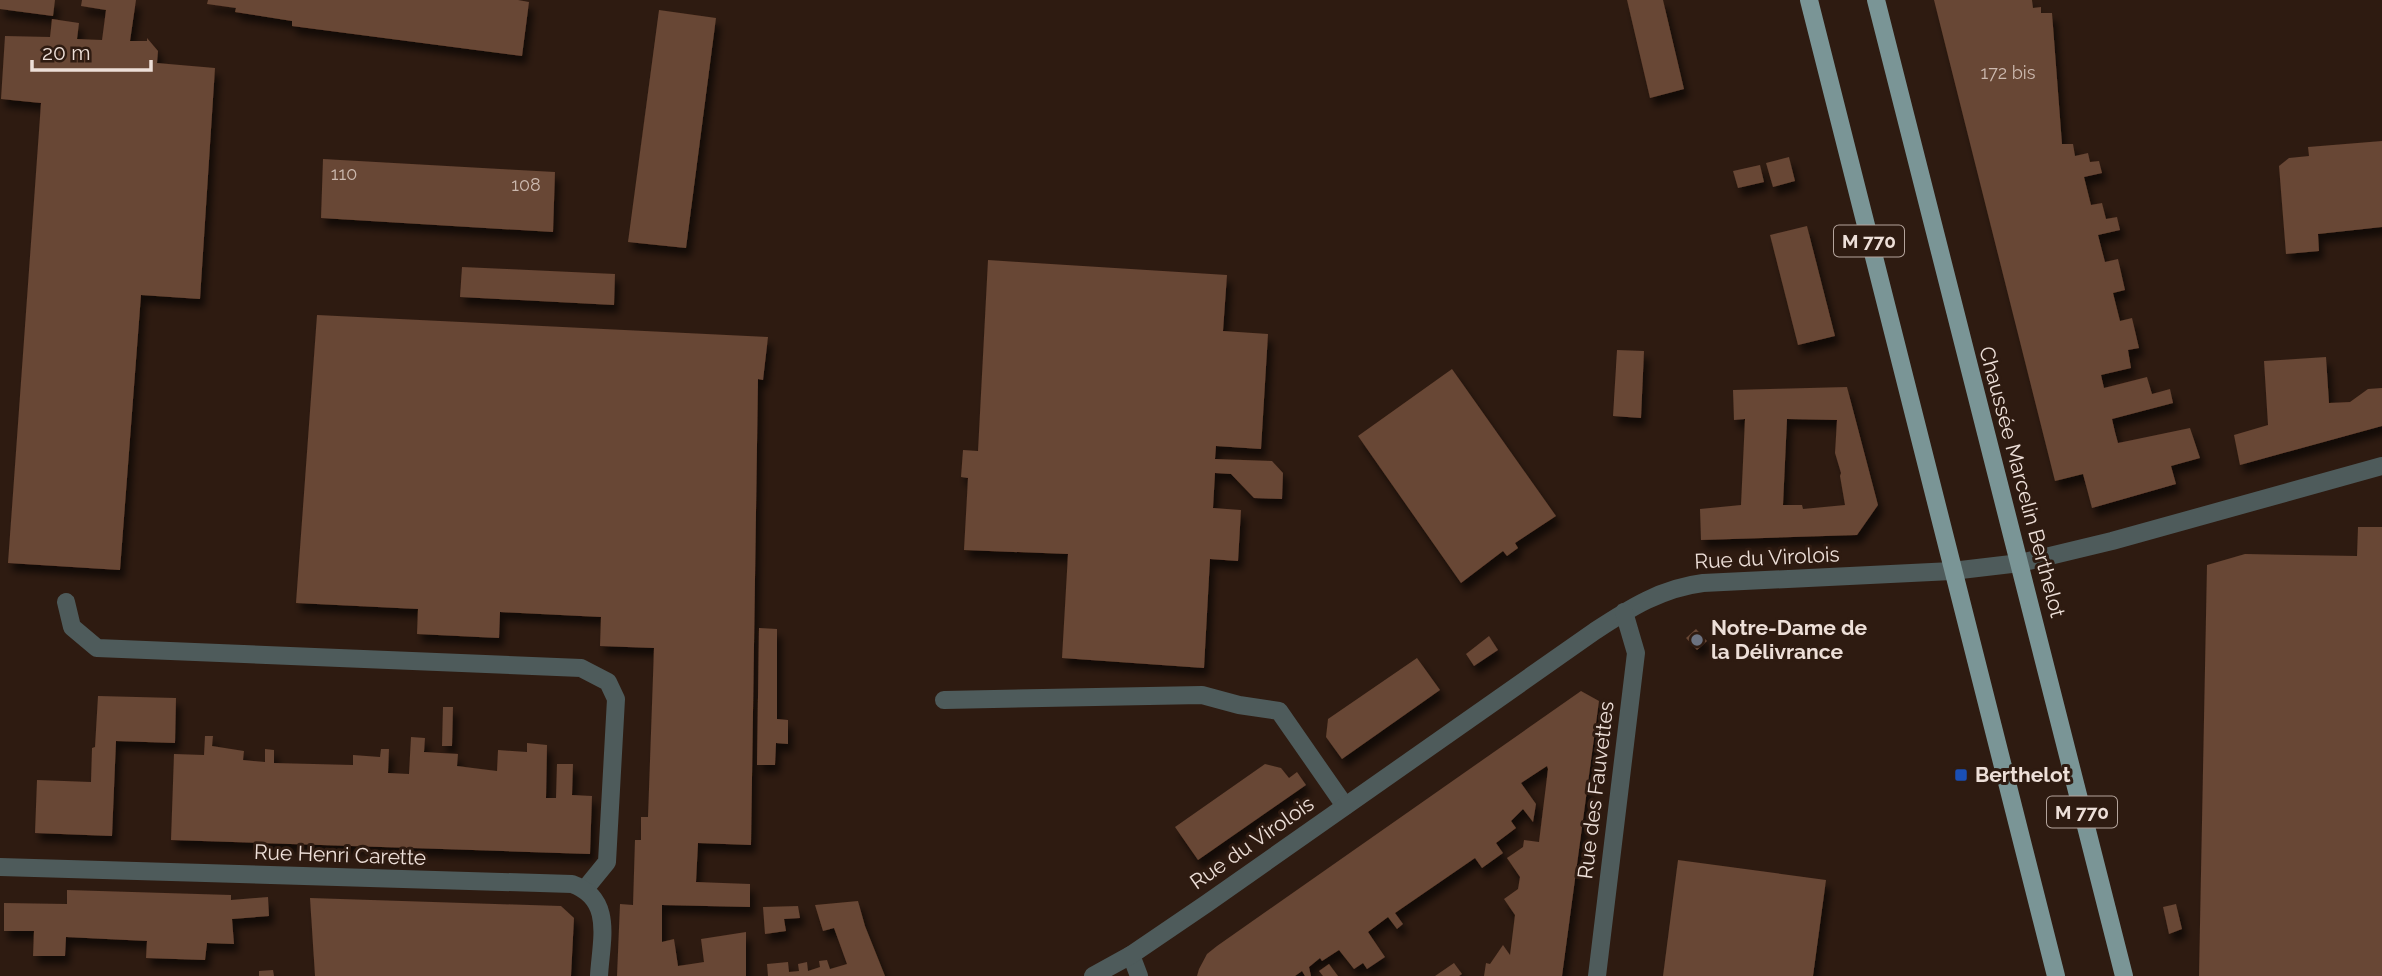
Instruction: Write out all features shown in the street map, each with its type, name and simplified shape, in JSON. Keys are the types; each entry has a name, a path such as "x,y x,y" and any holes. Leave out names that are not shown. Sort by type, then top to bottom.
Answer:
{"main road":[{"name":"M 770","path":"1809,0 2056,976"},
{"name":"Chaussée Marcelin Berthelot","path":"1876,0 2123,976"}],"street":[{"name":"Rue du Virolois","path":"1093,976 1131,955 1624,612 1660,593 1679,586 1703,583 1952,571 2020,563 2112,541 2382,466"},
{"path":"66,601 72,627 97,648 581,667 608,682 616,699 607,862 585,889 596,900 603,914 599,976"},
{"name":"Rue des Fauvettes","path":"1597,976 1636,653 1624,612"},
{"path":"944,700 1202,695 1238,705 1279,711 1345,806"},
{"name":"Rue Henri Carette","path":"0,867 572,884 585,889"},
{"path":"1131,955 1139,976"}],"building":[{"path":"0,0 55,0 53,16 0,9"},
{"path":"82,0 136,0 130,41 147,41 147,38 158,51 157,63 215,68 200,299 141,295 120,570 8,563 41,103 1,99 5,36 50,37 52,19 79,23 77,39 102,40 106,10 81,6"},
{"path":"208,0 529,2 522,56 292,26 292,21 235,12 236,8 207,4"},
{"path":"1627,0 1663,0 1684,89 1650,98"},
{"path":"1934,0 2032,0 2033,8 2041,7 2041,13 2052,13 2062,144 2073,144 2075,156 2088,153 2090,162 2099,161 2102,173 2084,177 2091,205 2102,203 2106,219 2117,217 2120,230 2098,235 2105,262 2118,259 2125,290 2113,293 2120,321 2132,318 2139,348 2128,350 2131,368 2101,375 2104,388 2147,377 2152,394 2170,389 2173,403 2112,419 2115,432 2118,443 2190,428 2200,458 2171,466 2176,484 2092,508 2083,474 2055,481"},
{"path":"659,10 716,18 686,248 628,242"},
{"path":"2382,141 2382,227 2318,234 2319,251 2286,254 2279,166 2289,158 2309,156 2308,147"},
{"path":"1789,157 1795,181 1773,187 1766,163"},
{"path":"323,159 555,172 553,232 321,218"},
{"path":"1760,165 1764,182 1738,188 1733,171"},
{"path":"1807,226 1835,336 1798,345 1770,235"},
{"path":"988,260 1227,275 1223,331 1268,334 1261,449 1216,446 1215,459 1272,461 1283,473 1282,499 1254,498 1231,474 1215,473 1213,508 1241,510 1238,561 1210,559 1204,668 1062,658 1068,554 964,550 968,478 961,477 963,450 978,451"},
{"path":"462,267 615,274 614,305 460,297"},
{"path":"317,315 768,337 763,380 758,379 751,845 698,843 696,882 750,884 750,907 662,905 662,942 674,939 678,966 704,962 701,939 746,932 746,976 617,976 620,904 633,905 635,840 641,840 641,817 648,817 654,648 600,646 601,617 500,612 499,638 417,634 418,609 296,603"},
{"path":"1617,350 1644,351 1641,418 1613,416"},
{"path":"2326,357 2329,403 2350,402 2368,389 2382,388 2382,426 2240,465 2234,435 2268,425 2264,361"},
{"path":"1452,369 1556,516 1515,543 1518,548 1507,556 1503,551 1461,583 1358,436"},
{"path":"1847,387 1878,505 1857,535 1701,540 1700,509 1741,505 1745,419 1734,420 1733,390","holes":["1787,419 1837,420 1835,453 1841,473 1845,505 1803,509 1802,505 1783,505"]},
{"path":"2358,527 2382,527 2382,976 2199,976 2207,565 2245,554 2357,556"},
{"path":"759,628 777,629 777,719 788,720 788,744 776,743 775,765 757,765"},
{"name":"Notre-Dame de la Délivrance","path":"1696,629 1707,641 1697,650 1686,638"},
{"path":"1489,636 1498,650 1474,666 1466,654"},
{"path":"1417,658 1440,690 1342,759 1326,737 1328,719"},
{"path":"1581,691 1599,701 1562,976 1484,976 1486,963 1490,964 1503,945 1510,955 1515,915 1504,899 1518,889 1520,877 1507,858 1523,847 1524,840 1539,842 1547,766 1521,783 1536,804 1533,822 1523,809 1511,821 1516,828 1496,843 1503,853 1482,868 1475,858 1395,913 1403,924 1397,929 1388,917 1368,932 1385,957 1367,969 1363,963 1354,969 1339,950 1322,961 1320,958 1309,967 1311,976 1305,976 1302,971 1295,976 1197,976 1207,954 1217,946"},
{"path":"98,696 176,698 175,743 116,741 112,836 35,833 37,780 91,782"},
{"path":"443,707 453,707 452,746 442,746"},
{"path":"205,736 213,736 212,746 244,751 243,760 265,762 265,749 274,750 274,763 353,765 353,755 380,757 381,749 389,749 388,773 409,774 411,737 425,738 424,752 458,754 457,766 497,771 498,750 527,752 527,743 547,745 546,798 556,798 557,764 573,764 572,795 592,796 590,854 171,840 174,754 204,755"},
{"path":"1265,764 1281,768 1289,778 1297,772 1306,785 1198,860 1175,827"},
{"path":"1678,860 1826,880 1813,976 1663,976"},
{"path":"67,890 231,895 231,900 268,897 269,916 232,919 234,944 207,943 205,960 146,958 147,941 66,937 65,956 33,956 34,931 4,931 4,903 67,904"},
{"path":"310,898 561,906 574,918 571,976 315,976"},
{"path":"858,901 885,976 768,976 767,964 788,962 789,972 799,971 798,964 807,962 808,971 820,967 819,961 827,960 830,969 847,964 834,928 823,931 815,905"},
{"path":"2176,904 2182,929 2169,934 2163,907"},
{"path":"798,906 800,918 784,919 786,931 765,934 763,907"},
{"path":"1454,963 1462,974 1435,976"},
{"path":"1329,964 1338,976 1323,976 1319,971"},
{"path":"273,970 274,976 259,976 259,971"}],"place":[{"name":"Notre-Dame de la Délivrance","path":"1697,640"},
{"name":"Berthelot","path":"1961,775"}]}
